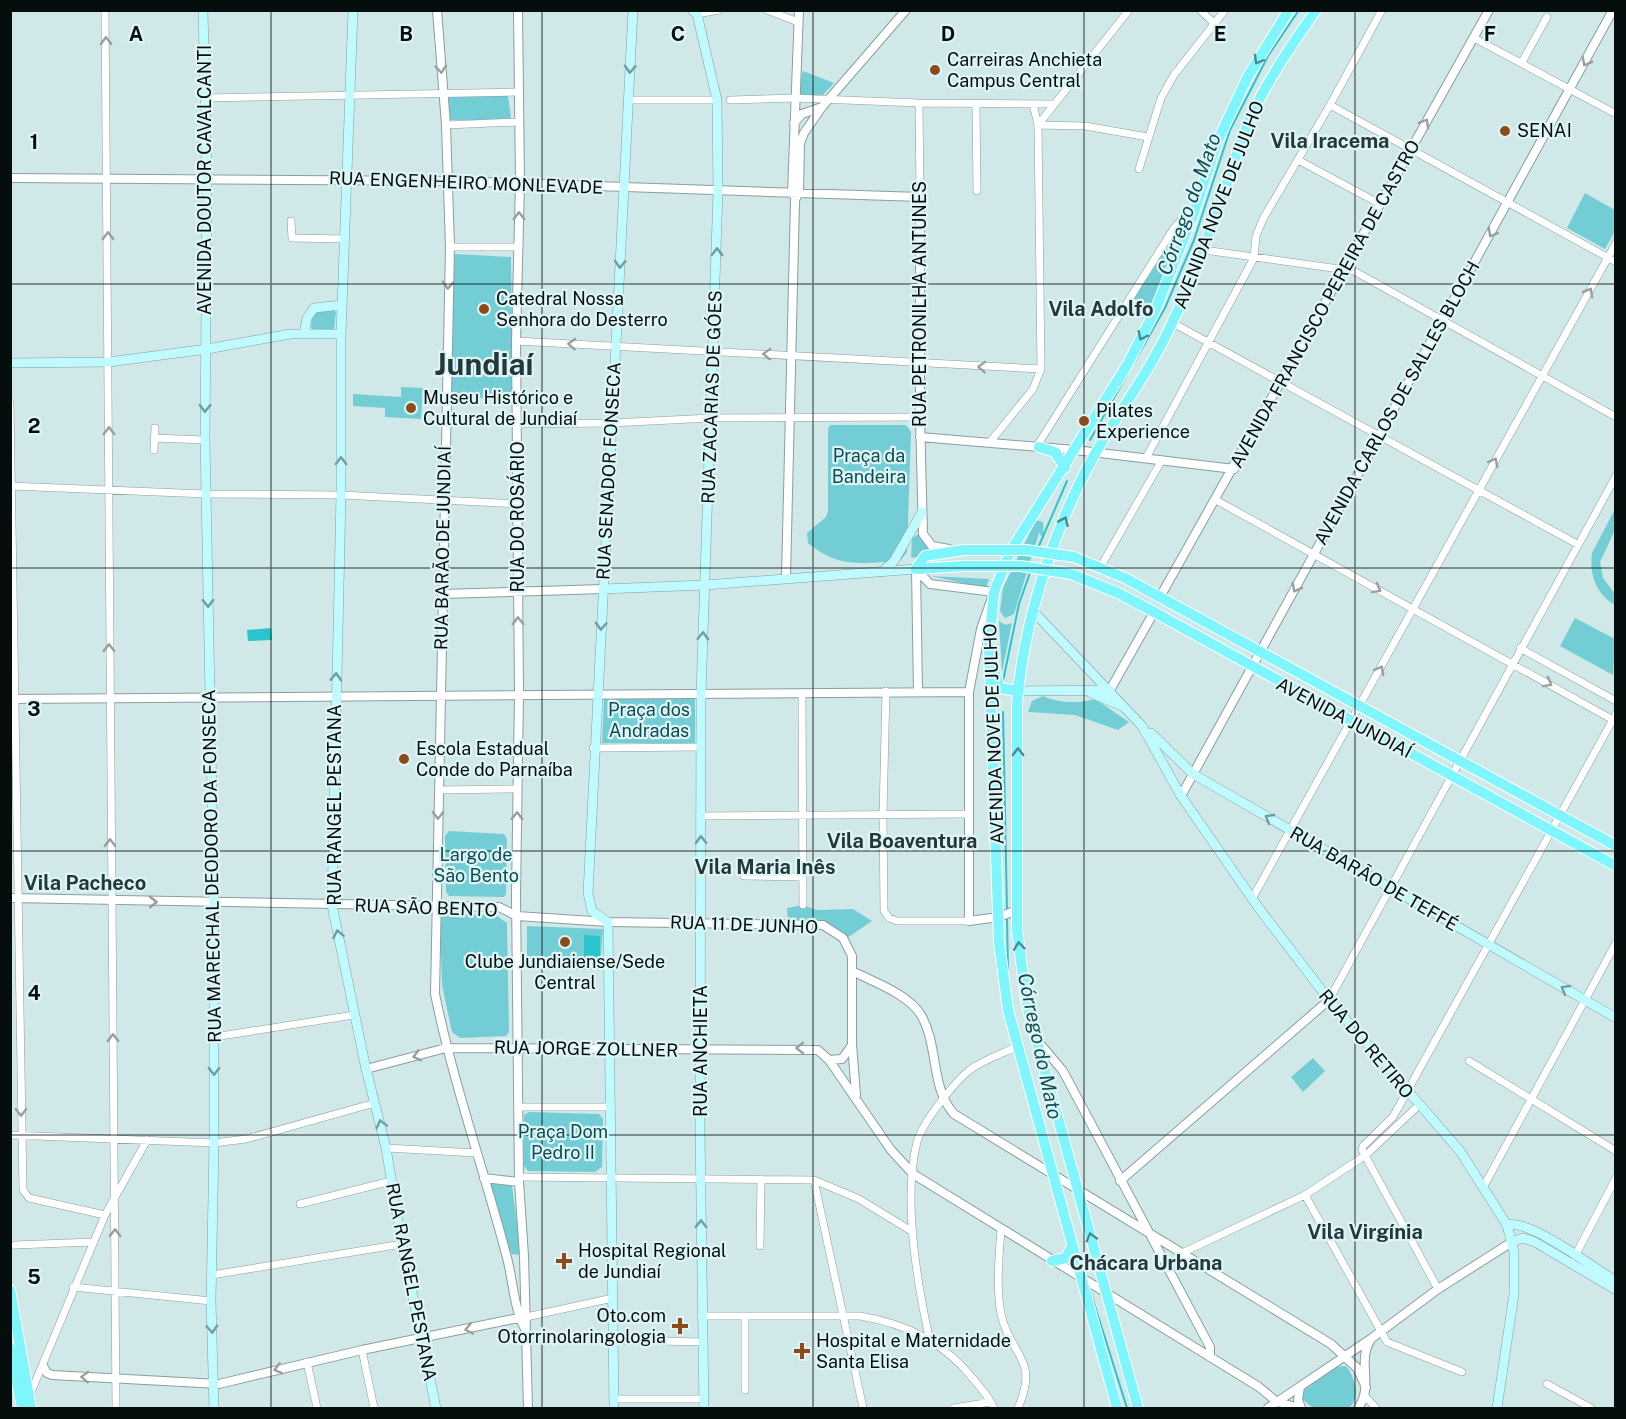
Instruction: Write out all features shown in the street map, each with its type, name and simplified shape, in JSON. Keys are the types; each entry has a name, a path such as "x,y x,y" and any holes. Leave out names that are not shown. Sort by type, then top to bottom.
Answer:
{"main road":[{"name":"AVENIDA DOUTOR CAVALCANTI","path":"203,10 207,178 207,350"},
{"name":"RUA RANGEL PESTANA","path":"353,10 349,180 341,334 341,495 332,905 354,1015 386,1148 402,1244 436,1408"},
{"name":"RUA SENADOR FONSECA","path":"608,922 592,911 588,901 633,10"},
{"name":"AVENIDA NOVE DE JULHO","path":"1117,1408 1084,1280 1072,1246 1016,1047 1008,1010 999,917 989,646 994,592 1010,552 1126,367 1154,313 1192,218 1218,140 1238,96 1289,10"},
{"name":"AVENIDA NOVE DE JULHO","path":"1138,1408 1036,1039 1022,973 1013,911 1018,691 1025,645 1057,535 1096,453 1139,386 1173,323 1204,249 1249,120 1267,84 1316,10"},
{"name":"RUA ZACARIAS DE GÓES","path":"695,12 717,100 718,191 701,694"},
{"path":"304,334 307,318 314,308 342,305"},
{"path":"10,363 109,362 207,350 291,334 341,334"},
{"name":"RUA MARECHAL DEODORO DA FONSECA","path":"207,350 205,440 214,902 214,1143 211,1301 214,1408"},
{"path":"1038,446 1081,463 1080,486"},
{"path":"882,572 894,561 922,512"},
{"name":"AVENIDA JUNDIAÍ","path":"916,569 925,556 960,550 1026,550 1074,557 1101,566 1616,846"},
{"name":"AVENIDA JUNDIAÍ","path":"916,569 1021,566 1071,574 1118,593 1616,866"},
{"path":"603,589 705,585 786,577 916,569"},
{"name":"RUA DO RETIRO","path":"1034,612 1142,726 1181,796 1252,899 1329,1000 1460,1151 1507,1225 1512,1242 1514,1294 1497,1408"},
{"path":"989,646 997,683 1005,691 1110,690"},
{"path":"1087,692 1096,676"},
{"name":"RUA DO RETIRO","path":"1087,692 1124,707"},
{"name":"RUA ANCHIETA","path":"701,694 703,1404"},
{"name":"RUA BARÃO DE TEFFÉ","path":"1142,726 1193,774 1616,1018"},
{"path":"608,922 613,1179 614,1404"},
{"path":"1507,1225 1521,1225 1616,1290"},
{"path":"1512,1242 1523,1238 1616,1281"},
{"path":"1052,1261 1066,1258 1072,1246"},
{"path":"10,1290 26,1405"},
{"path":"10,1348 26,1405"}],"street":[{"path":"105,10 116,1408"},
{"name":"RUA DO ROSÁRIO","path":"518,10 520,183 516,341 519,694 516,895 519,1179 524,1256 523,1317"},
{"path":"695,12 719,10"},
{"path":"766,10 798,22"},
{"path":"786,577 795,194 794,98 799,10"},
{"path":"795,194 800,143 824,104 906,10"},
{"path":"1038,125 1129,10"},
{"path":"1200,10 1215,23"},
{"path":"1139,169 1161,98 1174,75 1225,10"},
{"path":"1146,458 1254,258 1256,236 1263,219 1330,105 1382,10"},
{"name":"AVENIDA FRANCISCO PEREIRA DE CASTRO","path":"1160,597 1234,469 1489,10"},
{"name":"AVENIDA CARLOS DE SALLES BLOCH","path":"1181,796 1613,10"},
{"name":"RUA BARÃO DE JUNDIAÍ","path":"437,11 446,125 450,247 435,994 446,1048 523,1317"},
{"path":"1522,62 1547,17"},
{"path":"1474,38 1616,114"},
{"path":"205,98 518,92"},
{"path":"730,100 794,98 824,104 1054,104"},
{"path":"628,100 717,100"},
{"path":"794,123 802,114 824,104"},
{"name":"RUA PETRONILHA ANTUNES","path":"919,104 922,512 925,540 937,548 960,550"},
{"path":"976,104 977,191"},
{"path":"990,442 1033,389 1041,369 1038,125 1033,104"},
{"path":"1330,105 1616,262"},
{"path":"446,125 519,122"},
{"path":"1038,125 1085,126 1148,137"},
{"path":"1298,160 1380,204"},
{"name":"RUA ENGENHEIRO MONLEVADE","path":"10,178 448,181 920,197"},
{"path":"1038,446 1174,228 1183,218 1192,218"},
{"path":"291,221 292,238 345,240"},
{"path":"1252,899 1361,707 1616,243"},
{"path":"450,247 519,247"},
{"path":"1204,249 1354,271 1616,417"},
{"path":"1129,300 1154,313"},
{"path":"1173,323 1577,544"},
{"path":"516,341 1041,369"},
{"path":"10,403 14,898 25,1195 105,1215"},
{"path":"518,424 611,423 711,418 920,417"},
{"path":"154,428 154,450"},
{"path":"920,437 1038,446 1070,459 1096,453 1234,469"},
{"path":"154,438 205,440"},
{"path":"1101,566 1162,459"},
{"path":"1120,1181 1329,1000 1512,662 1616,476"},
{"path":"12,486 206,495 341,495 519,504"},
{"path":"1216,500 1614,718 1486,944 1393,1116 1363,1146 1362,1150 1438,1289"},
{"path":"916,569 930,584 994,592 981,629 969,692 969,921"},
{"path":"916,569 918,692"},
{"path":"442,594 603,589"},
{"path":"1110,690 1154,612"},
{"path":"1520,648 1616,701"},
{"path":"886,691 883,815 884,911 889,918 897,921 969,921 999,917 1013,911"},
{"path":"13,699 969,692"},
{"path":"802,693 803,905"},
{"path":"594,748 700,747"},
{"path":"439,790 517,789"},
{"path":"700,816 968,814"},
{"path":"744,876 802,878"},
{"path":"437,893 453,906"},
{"path":"499,907 512,902 516,895"},
{"name":"RUA SÃO BENTO","path":"14,898 111,902 499,907 517,916"},
{"name":"RUA 11 DE JUNHO","path":"517,916 608,922 823,926 843,938 849,946 852,971 852,1044 856,1097"},
{"path":"1484,1186 1616,943"},
{"path":"852,971 911,1004 921,1015 927,1029 943,1102 954,1114 976,1130 1052,1173 1331,1344 1343,1358 1357,1368 1362,1401"},
{"path":"214,1037 354,1015"},
{"path":"1036,1039 1063,1071 1210,1347 1210,1357"},
{"path":"829,1060 842,1059 852,1044"},
{"path":"929,1337 913,1232 912,1174 918,1140 927,1122 968,1071 1016,1047"},
{"name":"RUA JORGE ZOLLNER","path":"366,1069 446,1048 701,1050 808,1048 818,1050 829,1060 891,1150 912,1174 1259,1387 1276,1402"},
{"path":"1469,1061 1616,1151"},
{"path":"1046,1075 1063,1071"},
{"path":"10,1135 214,1143 246,1139 375,1103"},
{"path":"1182,1253 1305,1195 1366,1155 1419,1105"},
{"path":"518,1107 611,1107"},
{"path":"26,1405 73,1287 105,1215 147,1140"},
{"path":"386,1148 477,1153"},
{"path":"484,1178 814,1180 859,1199 913,1232"},
{"path":"1570,1258 1616,1178"},
{"path":"760,1246 761,1179"},
{"path":"814,1180 863,1408"},
{"path":"300,1204 391,1182"},
{"path":"1608,1192 1616,1196"},
{"path":"1305,1195 1387,1342 1462,1372"},
{"path":"1001,1230 1001,1312 1007,1334 1019,1350 1028,1370 1024,1394 1018,1408"},
{"path":"15,1245 93,1242"},
{"path":"1268,1408 1381,1332 1438,1289 1512,1242"},
{"path":"212,1275 402,1244"},
{"path":"507,1256 513,1259 524,1256"},
{"path":"73,1287 211,1301"},
{"path":"43,1366 47,1373 52,1375 219,1384 307,1362 613,1298"},
{"path":"701,1316 845,1318 860,1316 882,1320 929,1337 969,1373 992,1405"},
{"path":"523,1317 528,1408"},
{"path":"745,1317 745,1390"},
{"path":"1362,1401 1363,1355 1372,1338"},
{"path":"614,1340 702,1342"},
{"path":"362,1350 374,1408"},
{"path":"307,1362 317,1408"},
{"path":"1547,1384 1591,1408"},
{"path":"1276,1402 1300,1408 1298,1400 1300,1387"},
{"path":"1362,1401 1376,1408"},
{"path":"614,1404 703,1404"},
{"path":"954,1408 992,1405"}],"green space":[{"path":"803,71 834,83 821,97 796,96"},
{"path":"505,94 508,97 511,117 508,120 448,120 446,99 449,95"},
{"path":"1585,193 1615,210 1615,231 1605,249 1567,228"},
{"path":"1175,245 1175,252 1150,306 1134,298 1168,246"},
{"path":"456,254 511,257 513,399 450,397 453,257"},
{"path":"332,310 336,312 334,330 313,330 311,327 313,313"},
{"path":"401,387 423,388 421,419 385,417 385,408 353,406 353,394 401,397"},
{"name":"Praça da Bandeira","path":"830,425 906,425 911,432 907,552 900,561 863,563 841,561 808,543 807,533 826,517 828,511 828,429"},
{"path":"1615,509 1615,530 1600,562 1603,578 1615,594 1615,605 1608,601 1595,583 1591,561 1592,553"},
{"path":"1036,520 1043,522 1044,539 1039,533 1014,614 1005,618 1000,611 1003,588"},
{"path":"927,529 929,551 918,558 911,557 912,538"},
{"path":"931,576 989,579 986,588"},
{"path":"1575,618 1615,639 1613,675 1560,646"},
{"path":"999,621 1005,625 1012,623 1002,672"},
{"path":"1043,696 1069,702 1095,699 1129,722 1118,730 1075,715 1028,712 1032,701"},
{"name":"Praça dos Andradas","path":"604,699 695,699 695,743 602,743"},
{"name":"Largo de São Bento","path":"449,831 504,834 507,839 506,894 504,897 449,896 446,892 445,836"},
{"path":"803,905 816,910 853,909 872,921 847,938 818,920 788,921 787,908"},
{"path":"443,914 496,915 507,923 509,1032 506,1036 460,1038 452,1032 442,985 440,916"},
{"name":"Clube Jundiaiense/Sede Central","path":"527,926 603,929 600,970 527,970"},
{"path":"1313,1058 1325,1071 1303,1092 1291,1077"},
{"name":"Praça Dom Pedro II","path":"529,1112 599,1114 603,1119 602,1167 595,1172 528,1171 524,1166 524,1115"},
{"path":"489,1183 512,1186 521,1251 518,1255 512,1254 509,1248"},
{"path":"1346,1366 1352,1376 1356,1393 1353,1404 1349,1408 1313,1408 1303,1400 1303,1391 1337,1367"}],"shaded area":[{"path":"271,628 272,640 248,641 247,630"},
{"path":"584,935 600,936 600,960 584,960"}],"waterway":[{"name":"Córrego do Mato","path":"1090,440 1165,308 1194,240 1230,130 1268,56 1299,10"},
{"name":"Córrego do Mato","path":"1038,548 1067,481"},
{"name":"Córrego do Mato","path":"1003,681 1019,604 1031,570"},
{"name":"Córrego do Mato","path":"1003,712 1007,910"},
{"name":"Córrego do Mato","path":"1007,916 1008,973"},
{"name":"Córrego do Mato","path":"1089,1287 1127,1408"}],"place":[{"name":"Carreiras Anchieta Campus Central","path":"935,70"},
{"name":"SENAI","path":"1505,131"},
{"name":"Catedral Nossa Senhora do Desterro","path":"484,309"},
{"name":"Museu Histórico e Cultural de Jundiaí","path":"411,408"},
{"name":"Pilates Experience","path":"1084,421"},
{"name":"Escola Estadual Conde do Parnaíba","path":"404,759"},
{"name":"Clube Jundiaiense/Sede Central","path":"565,942"},
{"name":"Hospital Regional de Jundiaí","path":"564,1261"},
{"name":"Oto.com Otorrinolaringologia","path":"680,1326"},
{"name":"Hospital e Maternidade Santa Elisa","path":"802,1351"}],"district":[{"name":"Vila Iracema","path":"1330,141"},
{"name":"Vila Adolfo","path":"1101,309"},
{"name":"Jundiaí","path":"484,365"},
{"name":"Vila Boaventura","path":"902,841"},
{"name":"Vila Maria Inês","path":"765,867"},
{"name":"Vila Pacheco","path":"85,883"},
{"name":"Vila Virgínia","path":"1365,1232"},
{"name":"Chácara Urbana","path":"1146,1263"}]}
